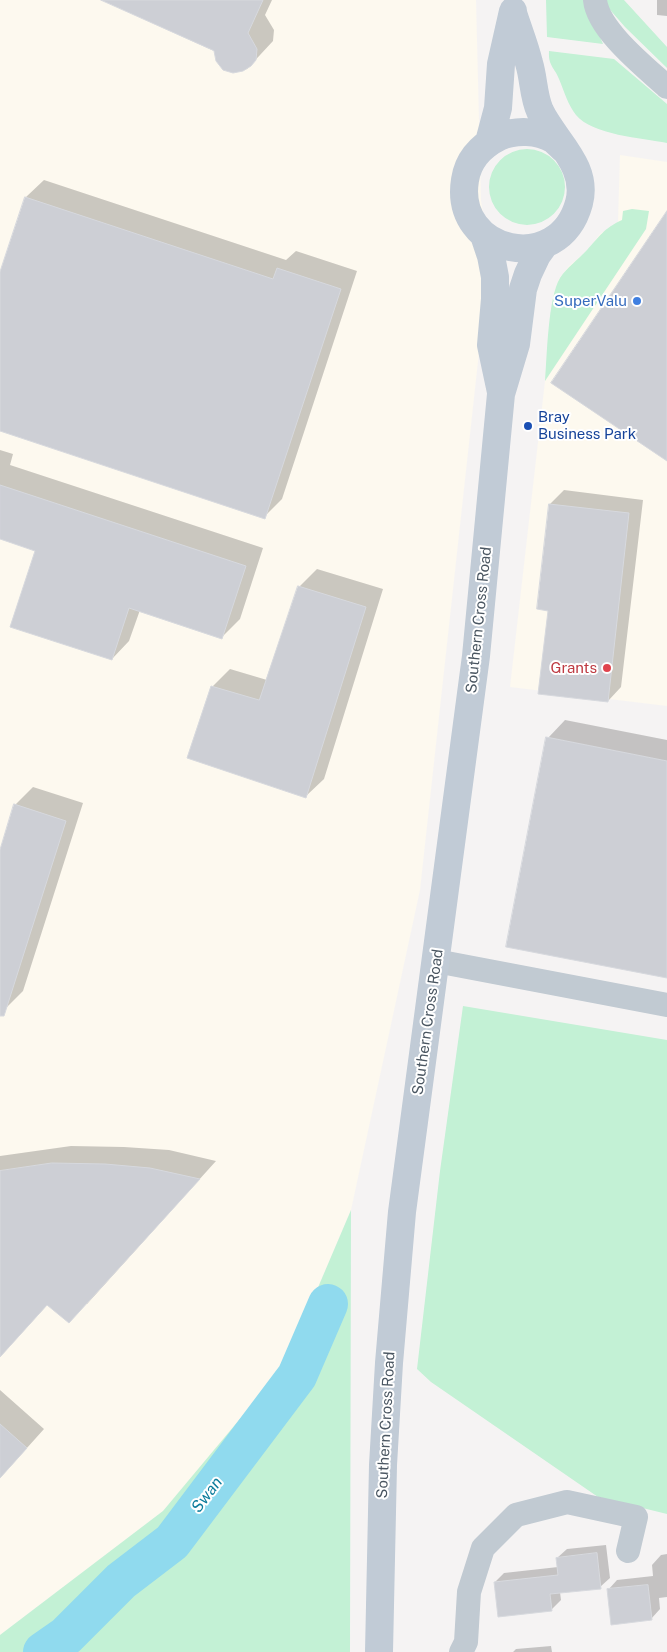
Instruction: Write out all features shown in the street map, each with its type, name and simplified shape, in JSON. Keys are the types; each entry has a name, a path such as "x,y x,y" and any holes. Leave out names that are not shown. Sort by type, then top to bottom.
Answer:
{"main road":[{"name":"Southern Cross Road","path":"488,142 498,108 501,64 513,6"},
{"name":"Southern Cross Road","path":"513,6 530,65 534,91 540,110 551,131 565,150 578,174 580,199 571,223 555,239 531,249 516,249 498,244 484,235 474,225 468,212 463,189 466,174 472,160 488,142 504,134 522,132 553,139 565,150"},
{"name":"Southern Cross Road","path":"484,235 491,256 495,278 491,346 501,394"},
{"name":"Southern Cross Road","path":"379,1652 383,1465 388,1363 402,1212 476,656 501,394 516,344 523,290 528,274 545,244"}],"street":[{"path":"595,0 596,9 610,33 667,87"},
{"path":"436,961 667,1005"},
{"path":"461,1652 466,1642 468,1592 483,1548 516,1515 568,1502 636,1517 628,1551"}],"shaded area":[{"path":"0,0 476,0 481,201 490,252 420,890 351,1210 285,1365 163,1511 0,1635"},
{"path":"620,155 667,162 667,706 510,687 553,296 559,279 569,266 587,251 600,234 618,222"}],"green space":[{"path":"546,0 586,0 603,44 547,37"},
{"path":"604,0 624,0 667,47 667,68 625,27 605,4"},
{"path":"549,51 614,59 667,104 667,143 618,135 583,122 568,102 551,64"},
{"path":"527,149 542,152 554,160 562,172 565,187 562,202 554,214 542,222 527,225 512,222 500,214 492,202 489,187 492,172 500,160 512,152"},
{"path":"632,209 649,211 646,229 545,381 547,343 553,299 560,278 602,233 622,220 623,211"},
{"path":"463,1006 667,1040 667,1514 598,1497 431,1382 417,1369 440,1171"},
{"path":"351,1210 350,1652 0,1652 0,1635 163,1511 285,1365"}],"building":[{"path":"101,0 263,0 248,33 257,49 256,60 243,71 233,73 223,70 216,61 214,51"},
{"path":"25,197 273,279 277,268 341,289 265,519 0,431 0,272"},
{"name":"SuperValu","path":"667,211 667,461 551,383"},
{"path":"0,485 246,566 222,639 129,608 112,660 10,627 35,551 0,539"},
{"path":"549,504 629,513 608,702 538,694 548,611 537,609"},
{"path":"298,586 366,607 306,798 187,758 211,686 259,700"},
{"path":"546,737 667,761 667,978 506,947"},
{"path":"14,804 66,821 4,1016 0,1016 0,850"},
{"path":"52,1163 105,1164 150,1168 200,1179 69,1323 47,1305 0,1357 0,1171"},
{"path":"0,1424 27,1448 0,1478"},
{"path":"597,1553 601,1589 550,1594 552,1611 498,1617 494,1582 558,1575 556,1558"},
{"path":"648,1585 652,1620 611,1625 607,1589"}],"waterway":[{"name":"Swan","path":"43,1652 66,1636 121,1581 172,1542 297,1376 328,1304"}],"place":[{"name":"SuperValu","path":"637,301"},
{"name":"Bray Business Park","path":"528,426"},
{"name":"Grants","path":"607,668"}]}
